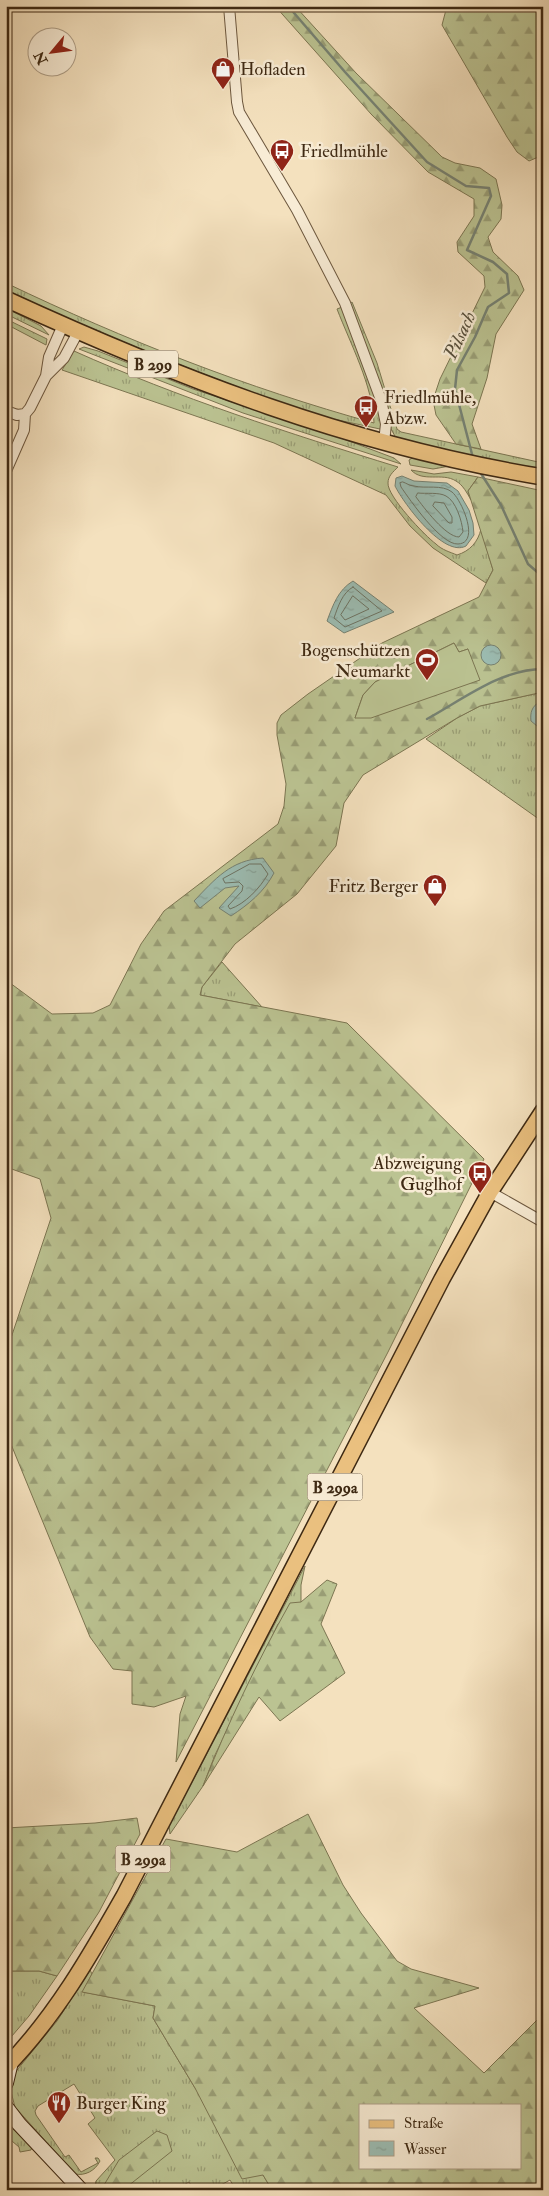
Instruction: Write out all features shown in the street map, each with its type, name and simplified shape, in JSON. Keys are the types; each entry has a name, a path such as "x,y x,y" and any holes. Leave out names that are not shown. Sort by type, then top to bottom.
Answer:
{"main road":[{"name":"B 299","path":"6,299 78,332 246,400 299,418 384,442 484,466 543,477"},
{"name":"B 299a","path":"9,2065 69,1989 124,1896 434,1296 490,1192 543,1111"}],"street":[{"path":"229,6 237,102 240,112 297,210 345,303 381,400 386,424 384,442"},
{"path":"6,411 17,415 24,414 30,408 46,376 49,357 63,325"},
{"path":"46,376 64,358 78,332"},
{"path":"6,472 24,430 24,414"},
{"path":"490,1192 543,1222"},
{"path":"6,2082 9,2065"},
{"path":"10,2112 79,2189"}],"green space":[{"path":"275,6 295,6 356,73 442,157 455,163 480,168 496,179 502,205 501,219 488,237 493,252 518,276 524,290 496,334 487,378 472,424 481,449 456,444 436,415 433,400 440,379 485,287 484,276 458,252 457,242 474,216 474,199 428,172 371,114"},
{"path":"447,6 543,6 543,155 529,161 517,152 507,137 442,25"},
{"path":"6,283 96,324 187,361 280,394 374,423 370,394 337,309 342,307 378,399 382,426 380,429 325,419 244,389 124,342 45,308 6,290"},
{"path":"352,302 377,363 397,429 401,432 543,463 543,470 448,451 396,438 391,429 349,304"},
{"path":"6,308 41,326 49,335 6,314"},
{"path":"6,319 47,339 46,345 6,324"},
{"path":"84,347 193,389 341,438 394,458 401,464 243,413 79,349"},
{"path":"74,351 153,384 275,428 398,467 389,478 389,489 400,506 438,546 457,555 473,545 481,529 493,570 486,583 433,548 410,526 386,495 274,443 62,370"},
{"path":"414,457 543,483 543,485 450,466 433,469 410,465 409,460"},
{"path":"411,470 434,474 451,472 478,477 468,491 471,500 463,487 451,478 421,476"},
{"path":"478,477 543,491 543,692 480,706 363,775 344,803 336,846 297,894 235,944 202,987 200,995 347,1023 484,1159 388,1352 176,1762 180,1714 186,1696 154,1707 132,1704 132,1671 113,1669 90,1637 6,1432 6,1353 51,1218 40,1179 6,1167 6,980 52,1014 93,1013 110,1005 141,944 164,911 278,824 284,806 286,784 277,735 277,723 281,715 382,643 479,597 493,570 468,491","holes":["454,643 459,652 468,649 355,718 363,695 375,682"]},
{"name":"Bogenschützen Neumarkt","path":"454,643 459,652 468,649 480,680 371,718 355,718 363,695 375,682"},
{"path":"543,692 543,822 426,739 457,718 480,706"},
{"path":"222,962 262,1007 200,995 202,987"},
{"path":"305,1566 301,1585 301,1602 278,1624 215,1755 203,1786 170,1834 169,1826"},
{"path":"327,1580 337,1584 321,1624 345,1673 280,1721 259,1697 203,1786 244,1693 290,1603 301,1602"},
{"path":"308,1814 343,1885 361,1913 397,1961 411,1969 479,1988 414,2008 484,2073 543,2014 543,2190 272,2190 263,2175 242,2179 195,2088 153,2018 155,2006 82,1992 166,1839 237,1852"},
{"path":"137,1818 140,1834 99,1912 57,1976 39,1971 6,1971 6,1828 95,1823"},
{"path":"90,1970 92,1974 83,1992 155,2006 153,2018 195,2088 263,2175 272,2190 236,2190 230,2180 212,2190 194,2190 189,2182 175,2190 155,2190 151,2184 140,2190 100,2188 101,2190 94,2190 96,2181 115,2160 88,2124 95,2118 74,2084 38,2106 35,2111 65,2157 69,2155 81,2172 98,2163 95,2158 98,2158 100,2161 98,2165 86,2173 75,2174 15,2107 10,2088 13,2075 57,2021"},
{"path":"6,1971 39,1971 57,1976 29,2016 6,2043"},
{"path":"6,2123 32,2146 31,2150 20,2152 19,2147 6,2136"},
{"path":"157,2131 167,2135 172,2151 123,2190 101,2190 119,2160"}],"water":[{"path":"402,476 414,481 447,483 458,491 469,510 473,523 474,535 466,546 457,548 447,544 426,527 407,505 395,486 396,478"},
{"path":"353,581 394,612 344,633 327,621 340,593"},
{"path":"491,645 498,648 501,655 498,662 491,665 484,662 481,655 484,648"},
{"path":"539,702 543,702 543,731 531,721 532,710"},
{"path":"263,858 274,873 266,886 255,897 231,916 219,908 239,886 225,888 200,908 194,901 224,872 242,862"}],"waterway":[{"name":"Pilsach","path":"288,6 427,162 466,186 489,188 491,196 467,250 493,262 507,274 509,293 488,307 475,337 457,370 455,389 473,458"},
{"name":"Pilsach","path":"480,472 501,505 528,564 543,577"},
{"path":"427,719 497,680 527,670 543,669"}],"place":[{"name":"Hofladen","path":"223,90"},
{"name":"Friedlmühle","path":"282,172"},
{"name":"Friedlmühle, Abzw.","path":"366,428"},
{"name":"Bogenschützen Neumarkt","path":"427,681"},
{"name":"Fritz Berger","path":"435,907"},
{"name":"Abzweigung Guglhof","path":"480,1194"},
{"name":"Burger King","path":"59,2124"}]}
